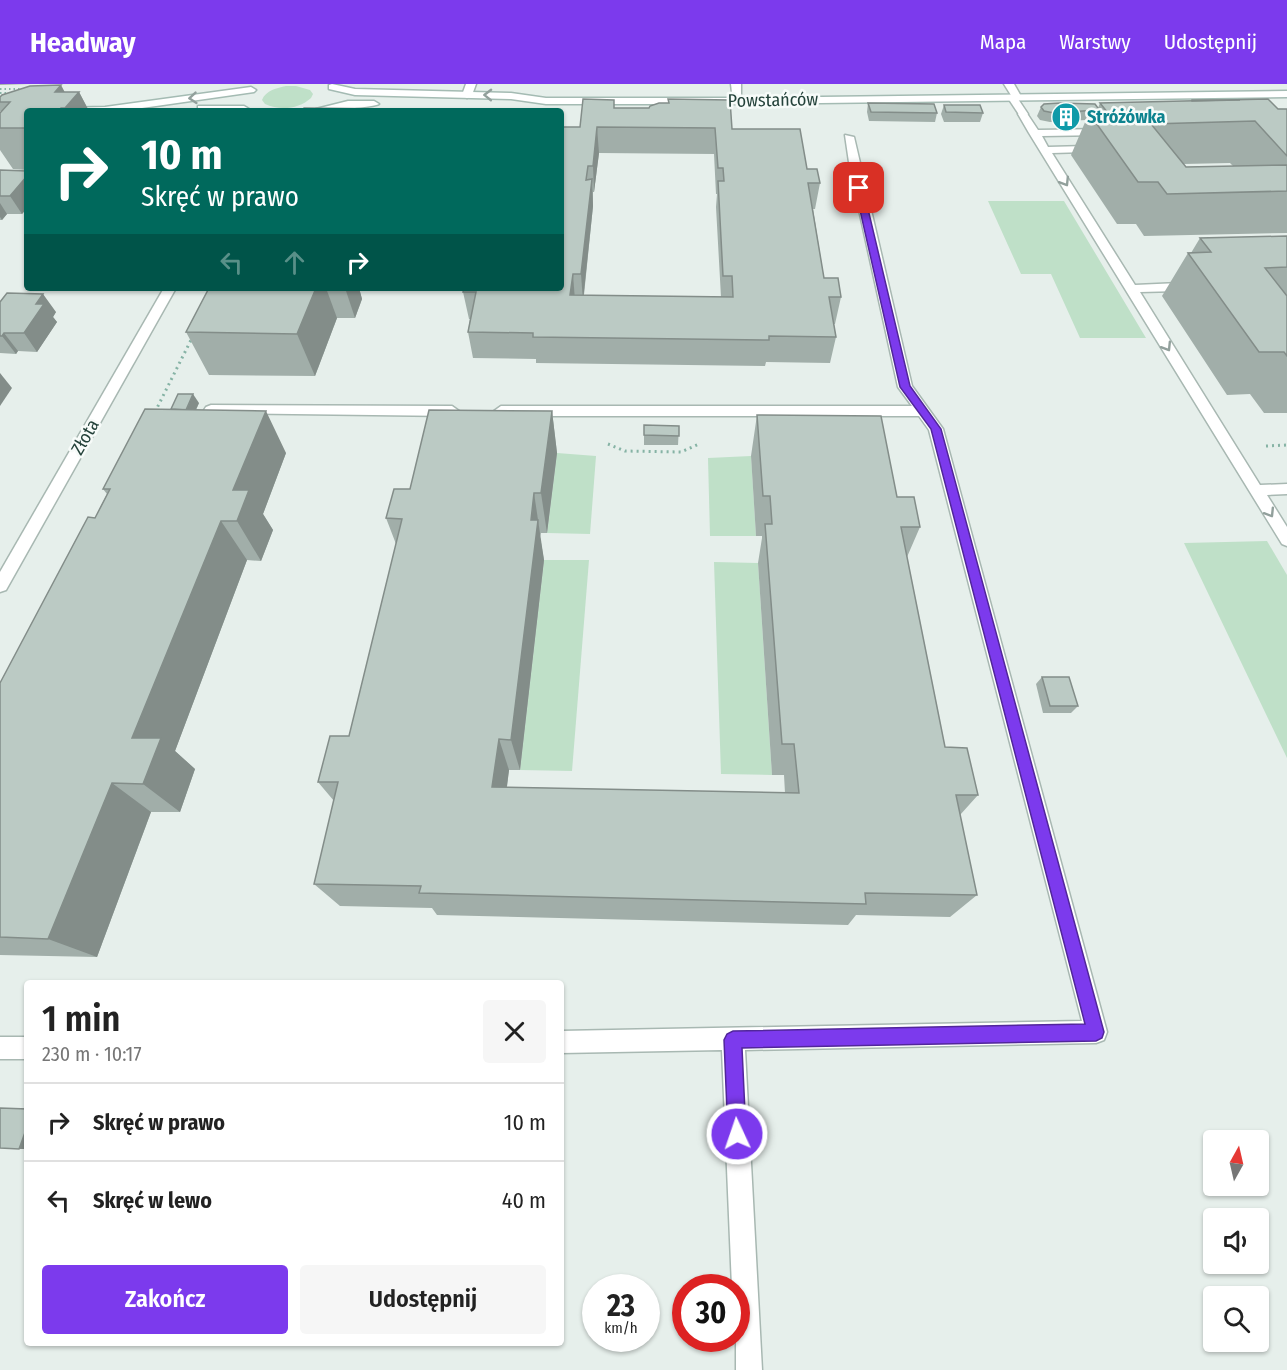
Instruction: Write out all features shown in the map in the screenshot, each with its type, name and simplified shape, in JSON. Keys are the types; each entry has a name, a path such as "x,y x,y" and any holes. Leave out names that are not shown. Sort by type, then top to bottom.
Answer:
{"street":[{"path":"115,108 250,90 262,84"},
{"path":"467,95 471,84"},
{"path":"736,84 738,101"},
{"path":"1009,84 1034,133 1287,540"},
{"path":"322,108 334,98 335,94 331,85"},
{"name":"Powstańców","path":"331,85 355,92 511,96 546,101"},
{"path":"246,108 243,98 250,90"},
{"path":"1243,94 1252,105"},
{"name":"Powstańców","path":"498,107 546,101 738,101 1287,94"},
{"path":"329,108 348,104 388,105"},
{"path":"1034,133 1120,132"},
{"path":"564,1042 1096,1032 936,429 905,387 849,136"},
{"path":"1045,150 1086,149"},
{"path":"1131,289 1179,287"},
{"name":"Złota","path":"0,586 168,291"},
{"path":"211,410 462,411"},
{"path":"486,411 924,411"},
{"path":"1256,490 1287,489"},
{"path":"733,1040 749,1370"},
{"path":"0,1047 24,1048"}],"path":[{"path":"152,417 194,336"},
{"path":"625,452 681,452"},
{"path":"653,452 653,457"}],"green space":[{"path":"286,86 310,90 313,94 301,105 289,108 277,108 265,104 262,100 269,92"},
{"path":"988,201 1064,201 1146,338 1080,338 1051,274 1021,274"},
{"path":"557,453 596,456 590,534 547,533"},
{"path":"751,456 756,536 710,536 708,458"},
{"path":"1267,541 1287,575 1287,758 1184,543"},
{"path":"544,560 589,560 572,771 520,770"},
{"path":"714,562 758,563 772,775 721,774"}],"building":[{"path":"61,85 55,92 79,92 65,108 24,108 24,128 0,128 0,113 10,102 0,102 0,97 30,86"},
{"path":"583,99 614,100 614,108 649,108 659,103 669,103 668,99 730,100 732,129 800,129 807,169 817,169 820,183 808,183 824,278 838,278 841,297 829,297 836,337 769,336 769,340 533,337 533,333 468,332 476,292 463,291 564,291 564,127 580,127","holes":["597,127 715,128 718,168 723,168 724,181 718,181 723,276 732,276 733,297 570,295 573,274 581,274 592,179 586,180 588,166 593,166"]},
{"path":"1268,99 1278,109 1287,109 1287,156 1255,121 1151,124 1186,167 1287,165 1287,191 1167,194 1158,182 1138,182 1089,113 1108,113 1100,103"},
{"path":"1192,100 1240,100 1192,101"},
{"path":"868,103 934,104 937,113 871,112"},
{"path":"1044,104 1095,104 1098,108 1097,110 1054,113 1044,111 1041,107"},
{"path":"944,105 980,105 983,113 946,112"},
{"path":"0,170 24,171 24,180 10,196 0,196"},
{"path":"1287,236 1287,267 1265,268 1287,296 1287,356 1284,352 1259,352 1188,253 1211,252 1200,238"},
{"path":"207,291 315,291 297,334 186,332"},
{"path":"7,293 43,294 36,304 44,304 24,333 4,333 0,336 0,302"},
{"path":"178,394 193,394 186,410 171,409"},
{"path":"145,409 266,411 233,490 249,490 237,521 221,521 132,738 161,738 143,784 112,783 48,939 0,937 0,683 88,517 95,518 110,489 103,489"},
{"path":"429,410 552,411 541,493 534,493 531,520 538,520 511,740 499,739 492,787 799,793 794,744 782,744 765,524 772,524 770,496 763,496 757,415 881,416 897,497 914,497 920,527 901,527 945,747 967,748 978,795 956,795 977,895 865,893 866,904 419,893 421,886 314,884 338,782 318,782 330,736 349,736 402,519 386,518 394,489 410,489"},
{"path":"644,425 679,426 679,436 644,435"},
{"path":"1042,677 1069,677 1078,706 1050,706"},
{"path":"0,1108 24,1109 24,1135 19,1149 0,1148"}],"place":[{"name":"Stróżówka","path":"1066,117"}],"route":[{"path":"737,1134 733,1040 1096,1032 1020,753 936,429 905,387 859,188"}]}
